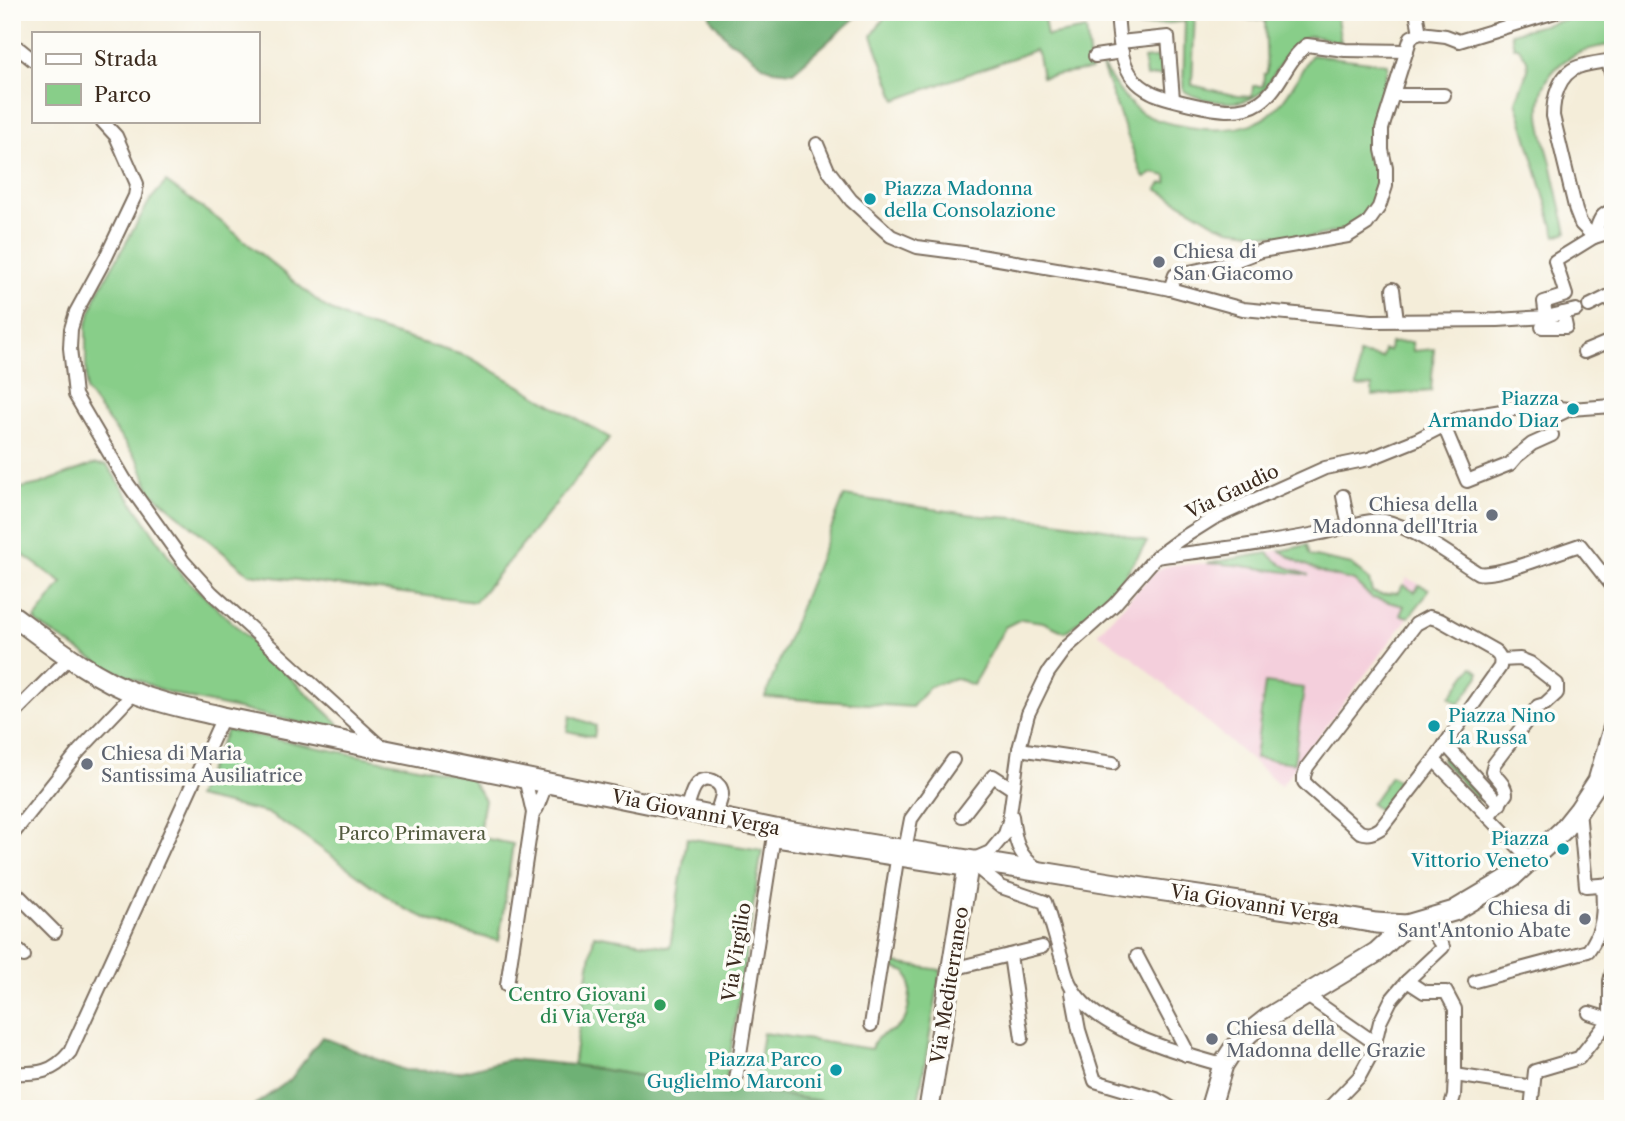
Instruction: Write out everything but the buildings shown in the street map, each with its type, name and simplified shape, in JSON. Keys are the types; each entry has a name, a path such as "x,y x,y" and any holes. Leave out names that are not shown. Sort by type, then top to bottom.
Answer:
{"street":[{"path":"1116,12 1121,47 1129,70 1139,84 1152,93 1229,110 1258,103 1275,87 1296,54 1310,44 1345,50 1407,51"},
{"path":"1416,12 1420,33"},
{"path":"1170,289 1175,275 1227,264 1262,251 1348,236 1367,224 1379,207 1386,186 1386,168 1381,150 1382,129 1411,37 1420,33 1446,36 1459,41 1555,12"},
{"path":"1095,56 1121,47 1168,37 1173,99"},
{"path":"12,43 32,59"},
{"path":"1594,237 1581,224 1576,211 1556,134 1553,105 1558,88 1570,71 1578,67 1611,65"},
{"path":"1393,95 1444,95"},
{"path":"103,122 116,136 137,184 135,196 76,313 71,329 70,348 75,395 125,480 183,561 212,593 382,749"},
{"path":"817,144 828,170 851,200 891,236 917,247 1170,289 1243,309 1372,321 1544,322 1613,294"},
{"path":"1594,237 1601,216 1613,211"},
{"path":"1544,322 1544,302 1566,295 1555,261 1594,237 1613,231"},
{"path":"1393,289 1397,320"},
{"path":"1584,352 1613,340"},
{"name":"Via Gaudio","path":"1011,805 1019,749 1028,714 1054,664 1067,646 1114,605 1156,557 1199,526 1325,468 1369,459 1416,440 1439,425 1459,418 1535,406 1545,421 1570,410 1613,406"},
{"path":"1439,425 1467,481 1510,464 1532,444 1552,435"},
{"path":"1343,496 1349,527"},
{"path":"1156,557 1268,543 1367,522 1385,521 1411,531 1478,573 1485,574 1580,545 1613,587"},
{"path":"1199,526 1206,551"},
{"name":"Via Giovanni Verga","path":"12,615 70,657 112,683 134,693 223,716 715,817 774,835 969,865 1040,871 1376,923 1416,923"},
{"path":"1429,617 1440,620 1495,651 1501,660 1500,667 1434,760 1381,828 1373,833 1360,832 1304,782 1307,768 1416,624 1423,619 1429,617"},
{"path":"12,715 70,657"},
{"path":"1489,817 1504,799 1506,791 1492,771 1494,764 1538,706 1545,704 1557,693 1557,684 1531,663 1520,659 1501,660"},
{"path":"12,835 79,751 134,693"},
{"path":"12,1073 51,1069 70,1052 223,716"},
{"path":"1210,1109 1223,1065 1249,1032 1416,923 1454,911 1513,876 1563,830 1605,782 1604,759 1613,729"},
{"path":"1445,744 1500,804"},
{"path":"1019,749 1113,763"},
{"path":"871,1025 901,855 911,819 953,760"},
{"path":"1434,760 1531,860"},
{"path":"962,816 993,776 1013,789"},
{"path":"507,985 533,813 526,778"},
{"path":"686,811 695,786 699,782 711,780 720,786 722,793 715,817"},
{"path":"533,813 547,782"},
{"path":"1011,805 1005,834 990,852 969,865 1001,887 1045,902 1095,1081 1156,1099 1174,1109"},
{"path":"1011,805 1019,848 1025,860 1040,871"},
{"path":"1475,981 1588,951 1600,930 1607,885 1586,886 1579,810"},
{"name":"Via Virgilio","path":"736,1080 774,835"},
{"name":"Via Mediterraneo","path":"929,1109 969,865"},
{"path":"12,889 55,932"},
{"path":"1376,923 1384,946"},
{"path":"1328,1109 1359,1077 1373,1051 1380,1022 1391,1000 1443,947 1439,940 1416,923"},
{"path":"12,944 24,956"},
{"path":"952,969 1042,947"},
{"path":"1010,955 1022,1038"},
{"path":"1137,956 1185,1047 1186,1055"},
{"path":"1531,1109 1535,1071 1579,1058 1606,1024 1610,1015 1610,981 1613,969"},
{"path":"1407,981 1424,992 1446,992 1455,1009 1454,1096 1450,1109"},
{"path":"1070,984 1082,1001 1108,1022 1186,1055 1223,1065"},
{"path":"1306,995 1375,1043"},
{"path":"1589,1013 1610,1015"},
{"path":"1455,1075 1533,1087"}],"shaded area":[{"path":"1307,545 1310,556 1352,565 1369,580 1372,592 1382,595 1399,592 1407,578 1429,589 1281,786 1132,657 1098,633 1154,572 1163,567 1214,563"}],"green space":[{"path":"709,12 859,12 793,72 764,66 729,41 711,19"},
{"path":"888,12 1043,12 1047,36 1086,29 1091,70 1042,77 1035,50 896,100 872,36"},
{"path":"1195,12 1192,85 1237,96 1252,97 1253,86 1263,86 1264,74 1267,73 1265,20 1246,20 1246,12 1336,12 1341,43 1313,36 1303,38 1296,43 1259,94 1247,100 1237,102 1212,101 1183,90 1185,21 1138,27 1137,17"},
{"path":"1596,12 1613,12 1613,45 1584,51 1560,64 1551,74 1541,99 1542,127 1567,232 1556,236 1516,101 1528,70 1527,59 1518,47 1514,47 1511,33"},
{"path":"1312,55 1388,64 1373,142 1381,183 1372,205 1361,219 1345,230 1302,239 1229,229 1157,189 1162,183 1167,183 1167,176 1153,173 1145,178 1142,175 1101,64 1127,100 1146,115 1180,125 1226,129 1261,120 1277,108"},
{"path":"1161,57 1164,75 1146,77 1144,59"},
{"path":"166,182 219,220 325,307 354,322 469,357 610,438 475,602 249,574 150,491 139,462 86,391 86,326 97,294 150,200"},
{"path":"1412,342 1413,351 1434,349 1431,391 1372,396 1372,386 1357,387 1359,354 1382,358 1384,350 1389,351 1390,343"},
{"path":"94,464 107,465 181,574 337,722 340,727 338,731 164,691 104,666 38,624 35,619 62,583 12,547 12,490 40,484"},
{"path":"844,496 981,516 1049,520 1110,530 1147,542 1122,580 1096,609 1065,632 1043,622 1021,619 1005,627 973,685 955,678 929,687 912,707 765,697"},
{"path":"1307,545 1310,556 1352,565 1369,580 1372,592 1382,595 1399,592 1403,585 1415,592 1419,585 1429,589 1409,617 1400,615 1404,606 1372,598 1354,581 1326,574 1280,551"},
{"path":"1268,553 1282,564 1309,575 1207,563"},
{"path":"1472,667 1479,672 1479,676 1459,704 1450,697"},
{"path":"1265,683 1304,688 1294,763 1255,758"},
{"path":"570,716 596,726 594,737 567,731"},
{"name":"Parco Primavera","path":"227,730 469,777 485,800 478,837 513,844 499,941 446,927 403,908 304,836 267,813 196,797"},
{"path":"1448,757 1483,799 1478,800 1443,762 1442,758"},
{"path":"1391,776 1400,782 1379,810 1371,804"},
{"name":"Centro Giovani di Via Verga","path":"687,838 762,850 725,1089 573,1065 594,935 670,947"},
{"name":"Piazza Parco Guglielmo Marconi","path":"888,962 941,970 917,1109 875,1109 754,1091 763,1033 871,1049 877,1038 900,1026 908,1011 909,980 906,972 888,966"},
{"path":"322,1037 404,1070 460,1072 510,1059 573,1065 875,1109 249,1109 290,1080"}],"place":[{"name":"Piazza Madonna della Consolazione","path":"870,199"},
{"name":"Chiesa di San Giacomo","path":"1159,262"},
{"name":"Piazza Armando Diaz","path":"1573,409"},
{"name":"Chiesa della Madonna dell'Itria","path":"1492,515"},
{"name":"Piazza Nino La Russa","path":"1434,726"},
{"name":"Chiesa di Maria Santissima Ausiliatrice","path":"87,764"},
{"name":"Piazza Vittorio Veneto","path":"1563,849"},
{"name":"Chiesa di Sant'Antonio Abate","path":"1585,919"},
{"name":"Centro Giovani di Via Verga","path":"660,1005"},
{"name":"Chiesa della Madonna delle Grazie","path":"1212,1039"},
{"name":"Piazza Parco Guglielmo Marconi","path":"836,1070"}]}
